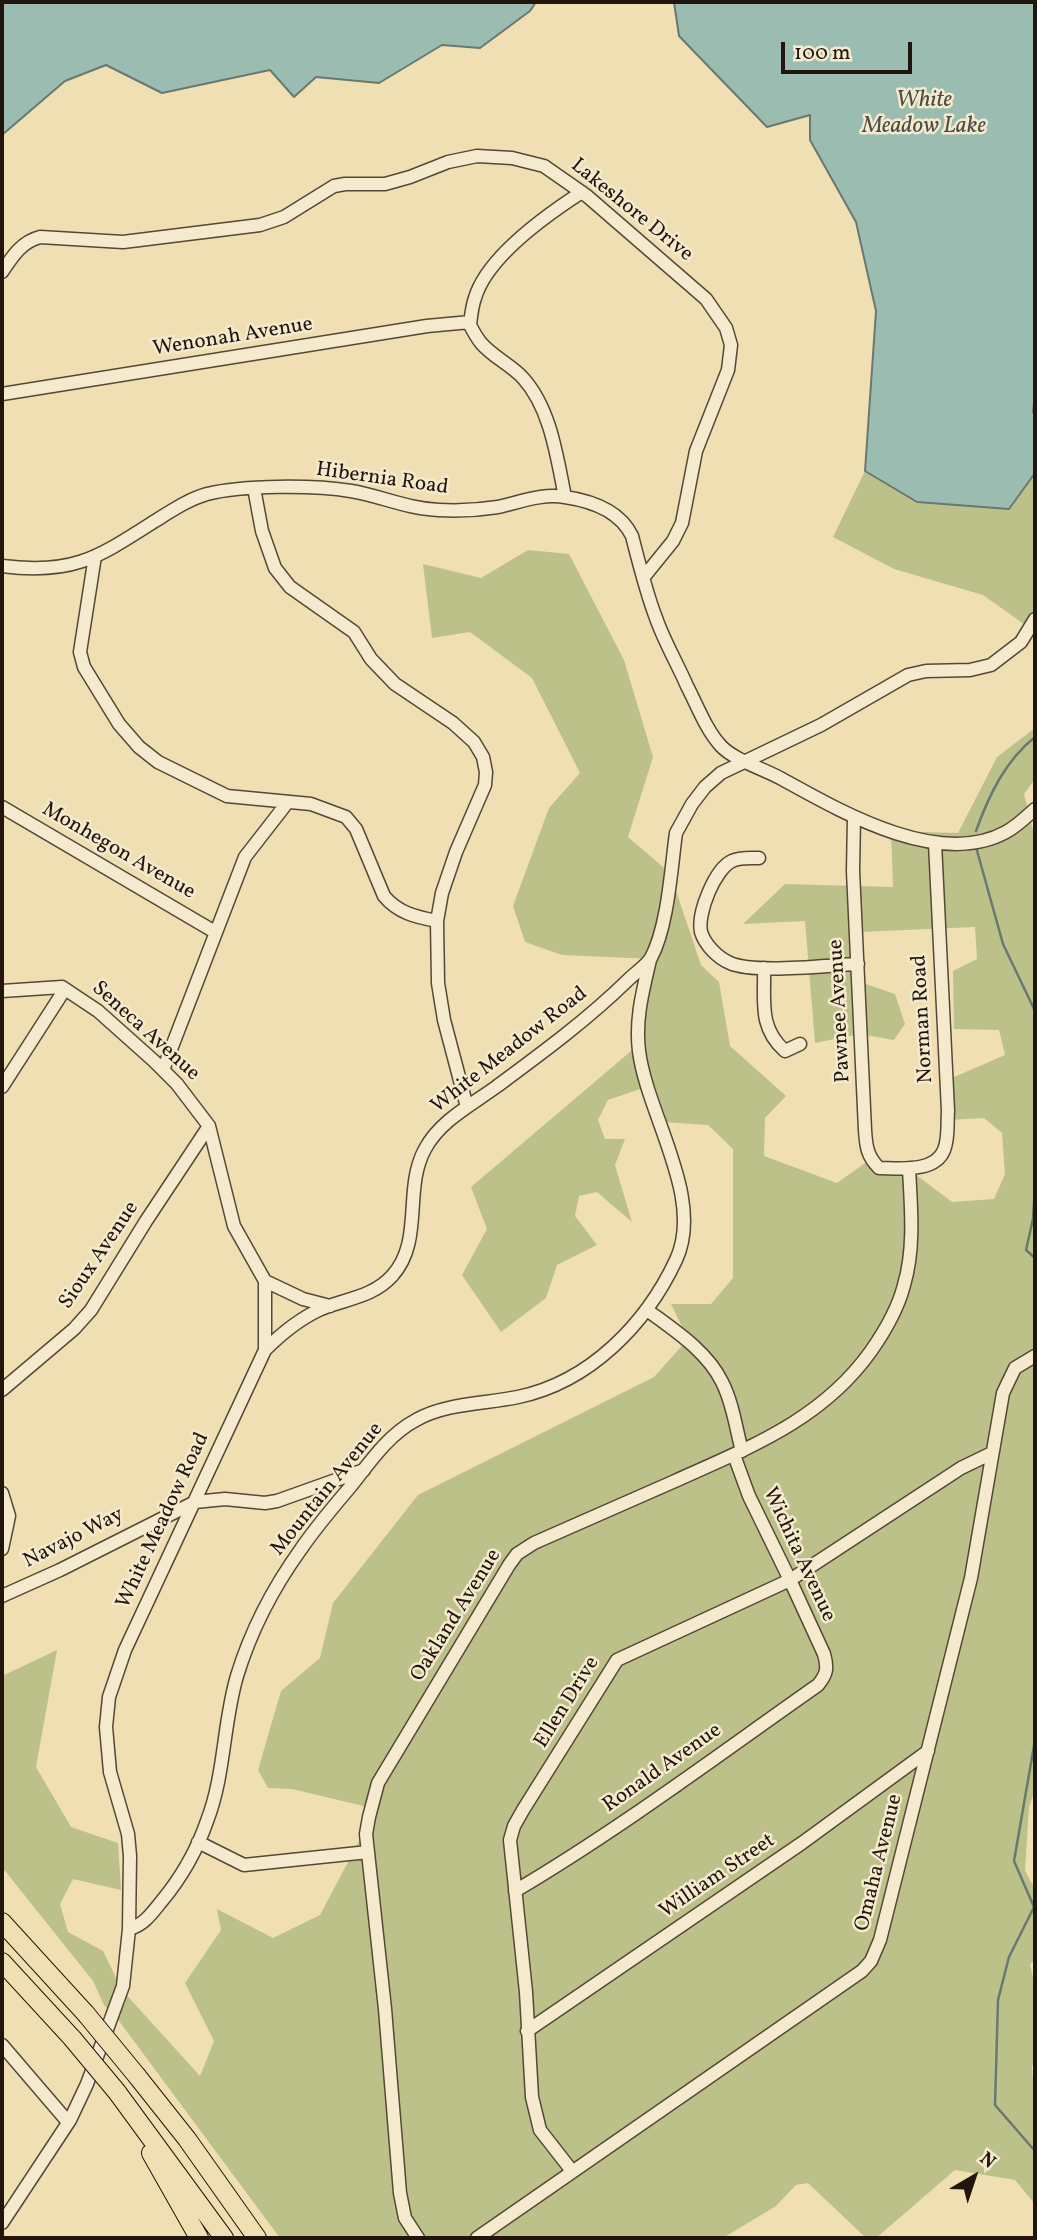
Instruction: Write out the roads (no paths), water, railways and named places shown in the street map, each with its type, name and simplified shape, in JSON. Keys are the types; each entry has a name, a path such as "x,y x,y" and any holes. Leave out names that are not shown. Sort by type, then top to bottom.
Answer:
{"highway":[{"path":"2,1922 86,2014 137,2076 257,2238"},
{"path":"2,1962 72,2038 123,2099 224,2238"},
{"path":"123,2099 199,2238"},
{"path":"218,2182 267,2238"}],"street":[{"name":"Lakeshore Drive","path":"2,272 14,254 29,240 40,237 123,242 260,225 285,217 334,186 385,184 448,162 477,156 512,158 544,166 582,192 706,299 722,321 731,345 728,370 699,438 682,523 673,541 643,578"},
{"path":"565,497 554,444 535,396 526,381 510,365 482,345 470,322 475,296 496,263 536,224 582,192"},
{"name":"Wenonah Avenue","path":"2,394 426,326 470,322"},
{"path":"254,488 261,531 275,568 290,587 354,632 371,659 395,684 453,723 479,748 485,764 485,785 456,852 442,893 437,921 438,983 444,1020 467,1107"},
{"name":"Hibernia Road","path":"2,566 53,569 68,567 95,556 202,495 254,488 351,491 416,508 438,510 494,507 552,494 565,497 607,509 626,524 643,578"},
{"path":"95,556 80,652 84,667 119,723 139,747 158,762 227,796 311,804 346,817 356,829 384,896 391,904 411,916 437,921"},
{"path":"643,578 656,619 694,701 722,747 854,817 911,838 935,843 960,843 1005,833 1035,809"},
{"name":"White Meadow Road","path":"2,2222 68,2122 86,2084 123,1986 130,1929 128,1834 108,1765 106,1727 109,1697 125,1650 265,1350 288,1328 330,1306 372,1291 393,1275 401,1264 411,1232 414,1186 422,1156 435,1136 467,1107 587,1019 650,960 664,920 676,833 681,821 705,787 720,773 821,725 908,675 926,671 970,670 991,665 1021,642 1035,619"},
{"path":"163,1070 245,857 287,803"},
{"name":"Monhegon Avenue","path":"2,807 215,932"},
{"name":"Pawnee Avenue","path":"854,817 853,872 867,1150 870,1160 879,1168 909,1169"},
{"name":"Norman Road","path":"909,1169 930,1164 943,1153 947,1142 948,1111 935,843"},
{"path":"758,858 733,860 721,870 710,889 701,932 718,957 740,967 858,964"},
{"name":"Mountain Avenue","path":"130,1929 143,1923 166,1895 208,1820 236,1678 273,1589 301,1548 386,1443 415,1420 448,1409 537,1392 592,1365 618,1342 647,1310 677,1258 682,1242 684,1212 675,1166 651,1102 639,1050 638,1015 650,960"},
{"path":"765,968 768,1030 785,1051 800,1044"},
{"name":"Seneca Avenue","path":"2,991 52,987 65,989 98,1011 177,1084 209,1126 234,1226 265,1281"},
{"path":"2,1087 65,989"},
{"name":"Sioux Avenue","path":"2,1390 74,1329 91,1310 209,1126"},
{"name":"Oakland Avenue","path":"418,2238 405,2218 400,2193 385,2009 366,1834 378,1783 517,1555 534,1543 738,1453 813,1412 853,1374 882,1334 905,1284 911,1230 909,1169"},
{"path":"265,1350 265,1281 303,1299 330,1306"},
{"name":"Wichita Avenue","path":"647,1310 696,1349 722,1381 748,1496 824,1654 828,1667 826,1671"},
{"name":"Omaha Avenue","path":"477,2238 862,1971 871,1961 880,1941 971,1578 1003,1393 1015,1368 1035,1356"},
{"name":"Ellen Drive","path":"572,2171 540,2130 532,2096 526,1992 510,1840 514,1826 617,1660 790,1580 951,1474 992,1453"},
{"name":"Navajo Way","path":"2,1596 195,1502 225,1499 277,1502 364,1470"},
{"path":"2,1493 9,1516 2,1549"},
{"name":"Ronald Avenue","path":"515,1891 618,1825 818,1685 825,1677 826,1671"},
{"name":"William Street","path":"527,2031 802,1843 928,1751"},
{"path":"198,1842 244,1865 368,1852"},
{"path":"2,2045 68,2122"}],"water":[{"path":"2,2 536,2 530,11 480,48 442,45 379,83 316,77 294,97 270,70 162,93 106,65 65,81 2,135"},
{"name":"White Meadow Lake","path":"674,2 1035,2 1035,473 1009,509 917,502 865,471 876,311 856,222 810,140 810,115 767,127 679,36"}],"waterway":[{"path":"976,831 999,780 1024,746 1035,737"},
{"path":"976,847 1003,944 1035,1011"},
{"path":"1035,1185 1033,1219 1026,1250 1035,1258"},
{"path":"1035,1740 1014,1861 1034,1907 1009,1957 998,2000 995,2105 1035,2151"}]}
